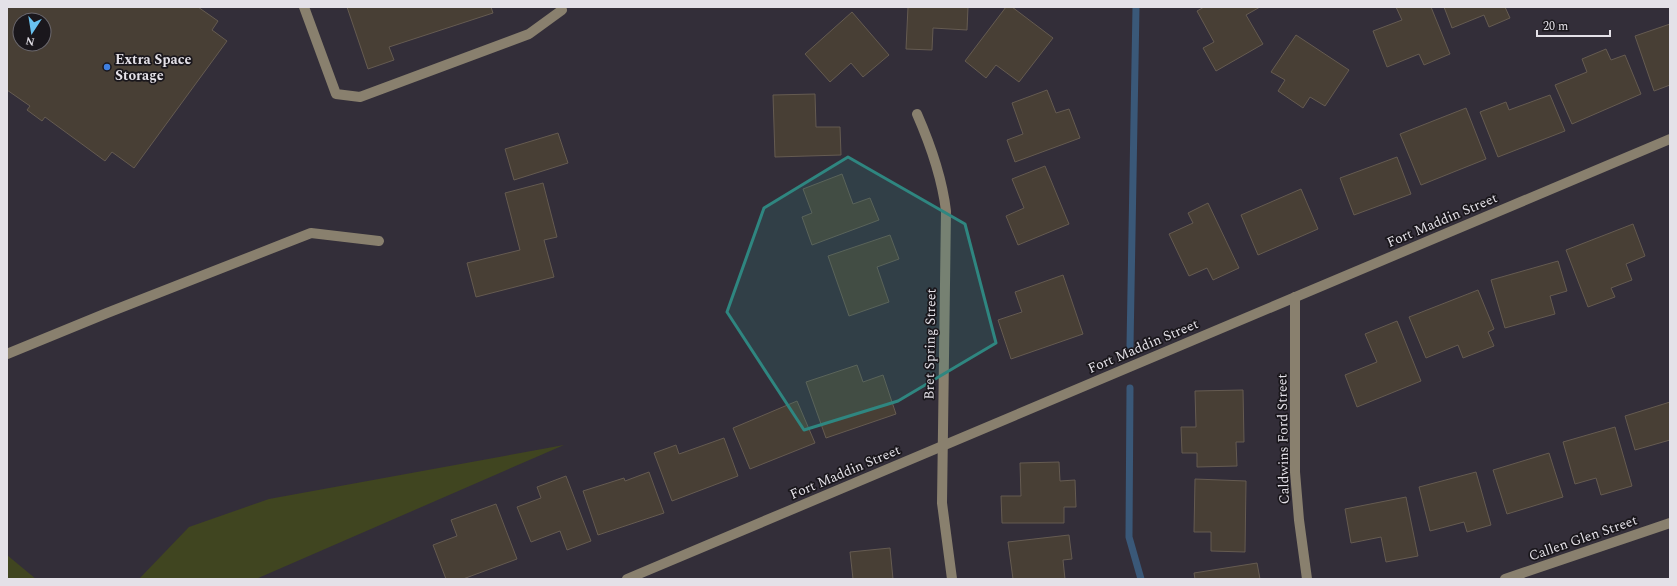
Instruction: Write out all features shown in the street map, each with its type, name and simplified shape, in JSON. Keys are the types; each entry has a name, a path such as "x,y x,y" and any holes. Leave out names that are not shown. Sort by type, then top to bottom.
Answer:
{"street":[{"path":"304,7 336,94 360,97 529,34 562,10 561,7"},
{"name":"Bret Spring Street","path":"917,114 932,150 943,188 946,211 942,503 952,579"},
{"name":"Fort Maddin Street","path":"627,579 943,447 1670,138"},
{"path":"7,354 311,233 379,241"},
{"name":"Caldwins Ford Street","path":"1295,297 1295,472 1299,520 1307,579"},
{"name":"Callen Glen Street","path":"1505,579 1670,523"}],"highlighted area":[{"path":"848,157 965,224 996,343 898,401 804,430 727,312 764,208"}],"green space":[{"path":"564,445 256,579 139,579 189,527 269,499"},
{"path":"7,555 36,579 7,579"}],"building":[{"name":"Extra Space Storage","path":"7,7 198,7 218,21 212,30 227,41 134,168 112,152 105,161 45,117 42,121 27,110 30,106 7,90"},
{"path":"347,7 491,7 493,13 389,47 394,60 368,69"},
{"path":"908,7 968,7 967,30 933,28 932,50 906,49"},
{"path":"1006,7 1012,7 1053,38 1019,82 996,65 986,78 965,61"},
{"path":"1204,7 1260,7 1246,15 1263,44 1216,71 1203,48 1214,42 1197,11"},
{"path":"1396,7 1431,7 1450,54 1424,65 1419,54 1387,67 1373,31 1402,20"},
{"path":"1444,7 1505,7 1510,18 1489,27 1484,15 1452,28"},
{"path":"852,12 889,55 863,77 851,63 830,82 805,54"},
{"path":"1670,24 1670,85 1654,91 1635,36"},
{"path":"1296,35 1349,70 1325,106 1310,97 1303,108 1278,91 1285,80 1271,72"},
{"path":"1606,49 1611,60 1625,55 1641,94 1572,124 1555,85 1587,72 1582,59"},
{"path":"1047,90 1056,113 1069,109 1080,138 1015,162 1007,140 1023,134 1012,103"},
{"path":"815,94 816,127 840,127 841,155 775,157 773,95"},
{"path":"1550,95 1565,131 1498,157 1480,112 1506,102 1509,110"},
{"path":"1466,108 1486,159 1421,185 1400,134"},
{"path":"558,133 568,163 514,180 505,149"},
{"path":"1397,157 1411,194 1354,215 1340,178"},
{"path":"1045,166 1069,224 1018,245 1006,216 1024,208 1012,179"},
{"path":"842,174 853,204 870,198 879,220 812,245 802,217 812,213 803,189"},
{"path":"543,183 557,237 544,240 554,277 476,297 467,263 520,250 505,193"},
{"path":"1301,189 1318,229 1258,255 1241,215"},
{"path":"1208,203 1239,268 1213,280 1207,268 1189,276 1169,234 1193,223 1188,213"},
{"path":"1633,224 1645,256 1626,264 1632,280 1611,288 1615,297 1588,307 1566,250"},
{"path":"890,235 899,259 877,267 889,302 849,316 828,256"},
{"path":"1558,261 1567,291 1550,296 1555,314 1505,328 1491,280"},
{"path":"1063,275 1083,334 1011,359 998,320 1022,312 1015,292"},
{"path":"1478,290 1494,329 1488,332 1494,346 1463,358 1458,345 1426,358 1409,317"},
{"path":"1397,321 1421,381 1357,407 1345,375 1377,362 1365,334"},
{"path":"857,365 863,382 883,375 896,414 826,438 806,382"},
{"path":"1243,390 1244,442 1236,442 1237,466 1197,467 1197,453 1182,453 1181,427 1196,427 1195,391"},
{"path":"797,401 815,443 750,469 733,428"},
{"path":"1670,402 1670,440 1635,450 1625,416"},
{"path":"1615,427 1632,486 1601,495 1596,478 1575,484 1563,442"},
{"path":"724,438 738,476 672,501 654,453 676,445 679,454"},
{"path":"1549,453 1563,497 1507,514 1493,470"},
{"path":"1059,462 1060,481 1075,480 1076,507 1064,507 1064,523 1002,523 1001,496 1021,496 1020,463"},
{"path":"649,472 664,513 598,535 583,491 624,478 625,481"},
{"path":"1476,472 1491,525 1467,532 1464,522 1430,531 1419,487"},
{"path":"566,476 591,541 567,550 560,531 531,542 517,507 541,498 537,487"},
{"path":"1195,479 1246,481 1245,552 1211,551 1211,532 1194,532"},
{"path":"1406,497 1418,556 1386,562 1381,537 1351,543 1345,509"},
{"path":"496,504 517,559 463,579 446,579 433,545 457,536 451,520"},
{"path":"1069,535 1072,559 1063,560 1065,579 1013,579 1008,542"},
{"path":"890,548 893,579 853,579 850,552"},
{"path":"1257,563 1260,579 1195,579 1194,573"}],"waterway":[{"path":"1130,346 1136,7"},
{"path":"1130,388 1129,537 1141,579"}],"place":[{"name":"Extra Space Storage","path":"107,67"}]}
